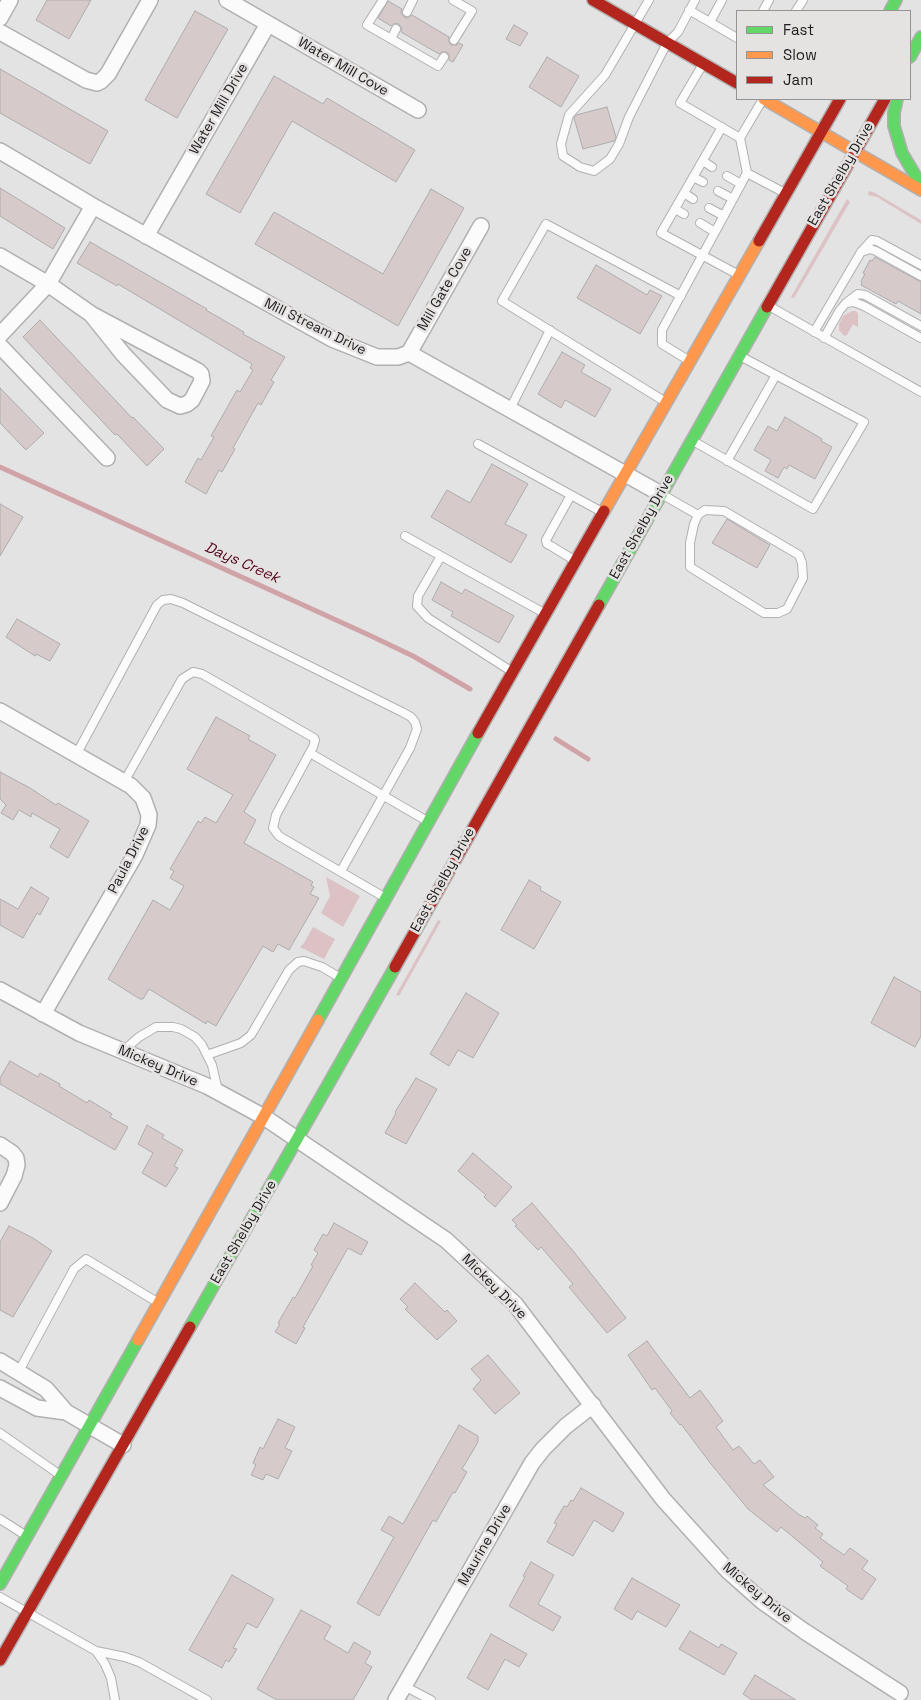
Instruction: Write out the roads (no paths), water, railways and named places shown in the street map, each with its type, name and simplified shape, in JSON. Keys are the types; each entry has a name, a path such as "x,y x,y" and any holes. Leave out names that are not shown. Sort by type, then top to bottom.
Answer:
{"main road":[{"path":"593,0 736,82"},
{"path":"912,52 921,37"},
{"path":"765,100 921,190"},
{"path":"0,1584 88,1425 264,1117 512,672 839,100"},
{"name":"East Shelby Drive","path":"0,1660 298,1138 884,100"},
{"path":"897,100 894,126 902,153 921,185"}],"street":[{"path":"0,18 10,0"},
{"path":"0,32 86,80 97,82 108,74 150,0"},
{"path":"227,0 268,24"},
{"name":"Water Mill Cove","path":"268,24 418,110"},
{"name":"Water Mill Drive","path":"146,236 268,24"},
{"name":"Mill Stream Drive","path":"0,151 92,206 280,311 349,347 377,357 387,358 398,357 409,352"},
{"path":"0,335 48,284 92,206"},
{"name":"Mill Gate Cove","path":"409,352 481,226"},
{"path":"0,256 48,284 91,314 198,371 201,374 202,382 192,400 180,406 161,395 123,354 91,314"},
{"path":"0,346 108,458"},
{"path":"409,352 661,494"},
{"name":"Paula Drive","path":"0,711 124,782 143,798 149,814 148,826 135,855 43,1014"},
{"name":"Mickey Drive","path":"0,990 79,1033 173,1071 264,1117 298,1138 446,1240 515,1304 663,1499 728,1571 763,1602 900,1693"},
{"path":"0,1145 12,1153 16,1158 17,1166 4,1197"},
{"path":"6,1368 46,1389 66,1412 123,1445"},
{"path":"0,1388 37,1408 66,1412"},
{"name":"Maurine Drive","path":"396,1700 532,1464 543,1449 566,1426 593,1405"}],"lane":[{"path":"383,0 367,25 438,66 444,57"},
{"path":"407,12 413,0"},
{"path":"453,0 472,11 454,40"},
{"path":"649,0 605,75 569,115 561,144 563,156 580,167 594,171 610,159 619,144 629,117 666,43 678,32 695,0"},
{"path":"710,22 722,0"},
{"path":"689,10 736,37"},
{"path":"390,39 396,30"},
{"path":"703,64 680,102 740,138"},
{"path":"689,361 662,344 662,330 747,173 740,138 762,100"},
{"path":"722,127 661,232 738,275"},
{"path":"703,161 712,166"},
{"path":"747,173 786,193"},
{"path":"727,176 741,184"},
{"path":"693,177 703,182"},
{"path":"718,191 733,199"},
{"path":"684,194 692,199"},
{"path":"709,208 724,216"},
{"path":"675,209 684,214"},
{"path":"700,223 716,232"},
{"path":"666,402 502,301 546,224 681,296"},
{"path":"814,332 861,252 872,240 921,265"},
{"path":"861,252 876,251 921,276"},
{"path":"824,338 840,310 858,294 865,295 921,326"},
{"path":"846,303 854,302 864,306 921,338"},
{"path":"768,305 921,392"},
{"path":"510,409 550,330"},
{"path":"691,440 813,509 864,422 739,356"},
{"path":"727,460 776,375"},
{"path":"478,444 603,513"},
{"path":"661,494 698,515"},
{"path":"571,495 546,540 547,544 576,561"},
{"path":"705,510 724,511 799,555 802,563 803,578 787,609 778,613 764,613 690,567 690,544 698,515 705,510"},
{"path":"405,536 546,614"},
{"path":"441,556 418,596 417,606 428,618 512,672"},
{"path":"76,755 157,605 163,600 171,599 183,603 411,717 416,722 415,737 340,872"},
{"path":"124,782 182,679 193,672 206,676 312,735 315,740 310,754 276,815 273,828 279,836 386,898"},
{"path":"310,754 428,822"},
{"path":"208,1055 241,1043 251,1035 289,970 298,962 304,961 322,967 341,978"},
{"path":"123,1051 156,1027 181,1028 195,1037 208,1055 219,1093"},
{"path":"6,1368 74,1269 86,1260 158,1303"},
{"path":"0,1433 61,1475"},
{"path":"0,1519 27,1536"},
{"path":"0,1597 96,1651 139,1662 207,1700"},
{"path":"96,1651 105,1664 115,1700"},
{"path":"404,1686 431,1700"}],"waterway":[{"name":"Days Creek","path":"0,467 369,635 413,656 470,689"},
{"name":"Days Creek","path":"556,739 588,759"}]}
